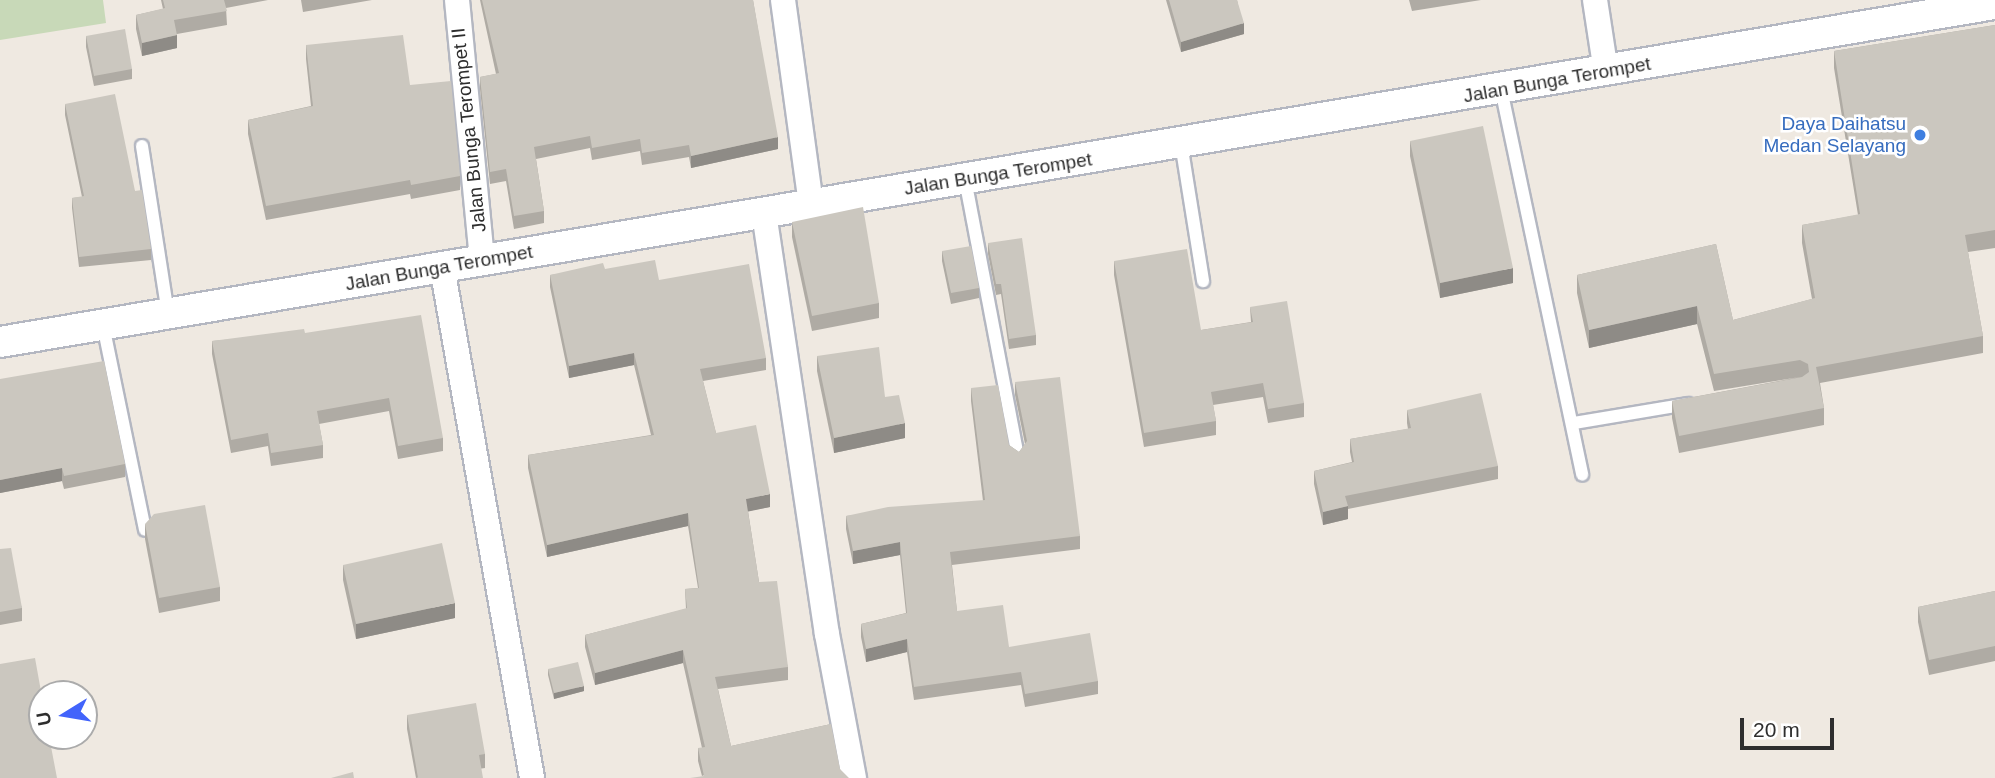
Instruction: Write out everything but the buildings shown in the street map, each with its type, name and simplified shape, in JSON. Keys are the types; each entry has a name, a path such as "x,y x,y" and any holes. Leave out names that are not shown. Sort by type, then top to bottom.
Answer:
{"street":[{"name":"Jalan Bunga Terompet II","path":"457,0 482,261"},
{"path":"783,0 811,205"},
{"path":"1595,0 1605,72"},
{"name":"Jalan Bunga Terompet","path":"0,342 1995,4"},
{"path":"764,213 827,634 854,778"},
{"path":"442,267 532,778"}],"lane":[{"path":"1501,89 1574,423 1582,475"},
{"path":"1181,144 1203,281"},
{"path":"142,146 169,313"},
{"path":"965,180 1018,456"},
{"path":"103,325 145,530"},
{"path":"1574,423 1708,401"}],"green space":[{"path":"0,0 103,0 106,23 0,40"}],"place":[{"name":"Daya Daihatsu Medan Selayang","path":"1920,135"}]}
